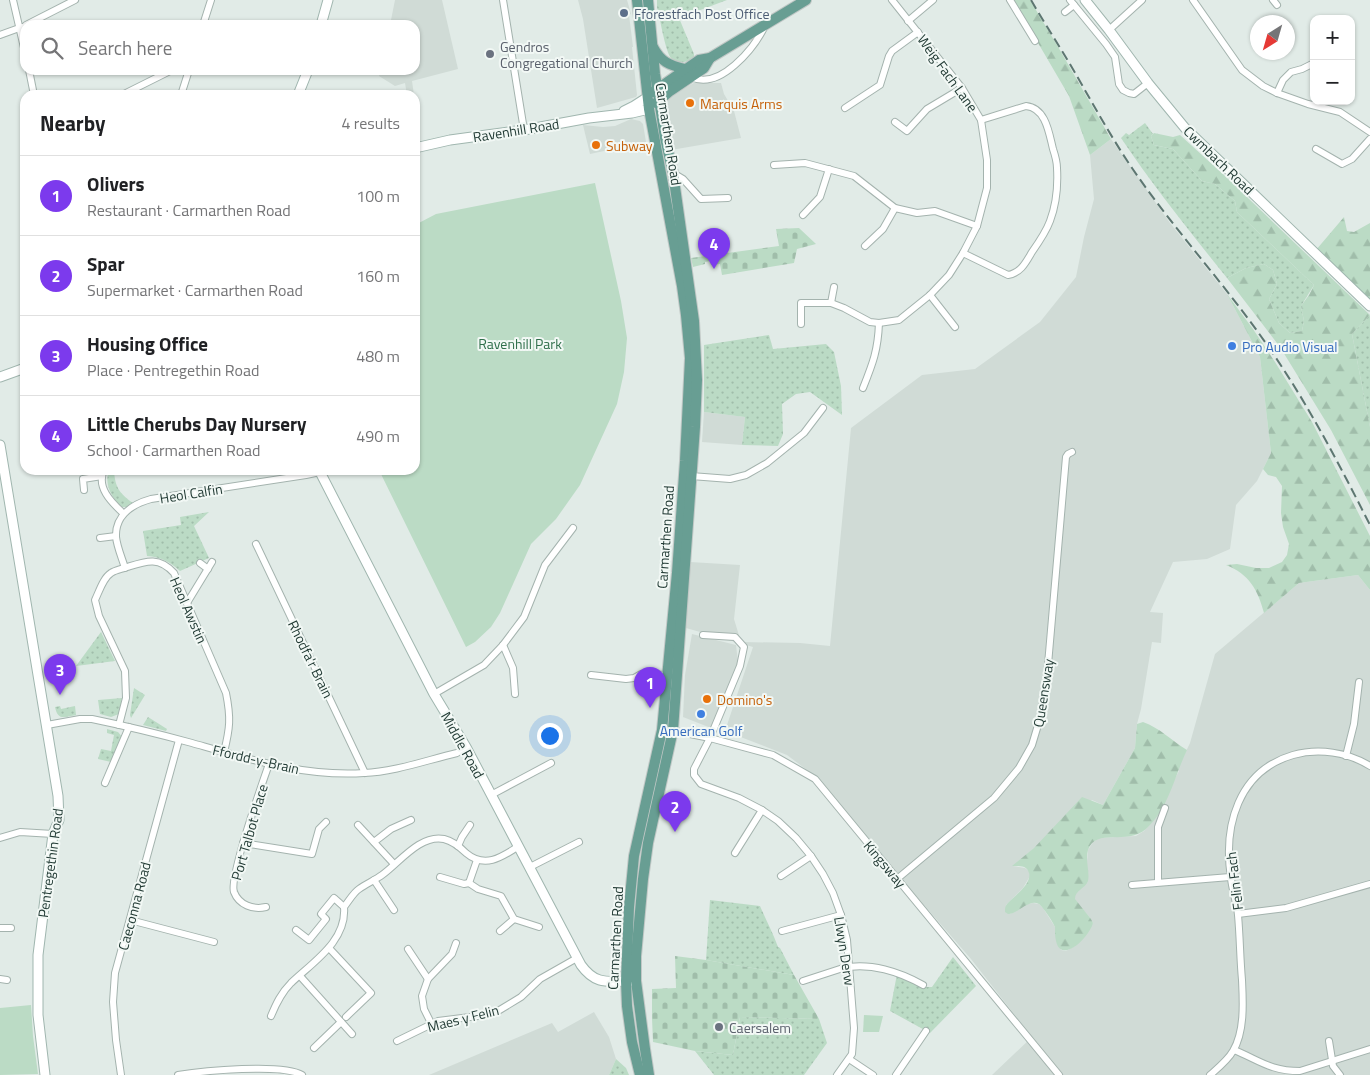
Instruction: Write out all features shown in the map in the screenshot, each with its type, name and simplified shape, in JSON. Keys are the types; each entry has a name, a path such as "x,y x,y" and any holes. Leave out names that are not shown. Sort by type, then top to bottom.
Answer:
{"main road":[{"name":"Carmarthen Road","path":"637,0 649,109 682,286 690,358 685,461 662,730 634,856 629,907 631,981 650,1075"},
{"name":"Carmarthen Road","path":"640,1075 627,1006 636,956 645,861 673,730 697,380 692,305 659,100 648,0"},
{"path":"649,109 670,91 699,60 710,58 806,0"},
{"path":"652,44 657,55 664,62 688,73"},
{"path":"648,97 658,89 688,73"}],"street":[{"path":"12,0 21,20"},
{"path":"36,20 74,0"},
{"path":"205,20 211,0"},
{"path":"322,20 328,0"},
{"path":"503,0 524,130"},
{"name":"Weig Fach Lane","path":"879,323 899,320 930,295 949,275 977,226 987,188 987,160 981,120 962,88 892,0"},
{"path":"908,20 933,0"},
{"path":"1010,0 1035,41"},
{"name":"Cwmbach Road","path":"1085,0 1185,128 1370,306"},
{"path":"1109,30 1142,0"},
{"path":"1193,0 1242,70 1263,86 1308,104 1340,112 1370,132"},
{"path":"1064,12 1072,2 1106,44 1115,57 1119,84 1123,90 1129,94 1134,94 1148,83"},
{"path":"688,73 697,80 705,81 726,73 758,39 765,24"},
{"path":"0,34 20,27"},
{"path":"845,108 880,85 892,51 918,32"},
{"path":"1277,93 1283,80 1291,72 1310,65"},
{"path":"30,75 33,90"},
{"path":"132,90 162,75"},
{"path":"182,90 187,75"},
{"path":"300,90 306,75"},
{"path":"895,122 907,131 927,109 962,88"},
{"name":"Ravenhill Road","path":"616,114 648,97"},
{"path":"963,253 1008,275 1021,270 1050,221 1055,196 1057,166 1047,124 1038,111 1026,106 981,120"},
{"name":"Ravenhill Road","path":"420,147 450,140 524,130 649,109"},
{"path":"1316,149 1342,164 1352,159 1370,139"},
{"path":"774,165 805,163 854,176 895,208 917,213 935,211 977,226"},
{"path":"803,215 820,197 829,169"},
{"path":"672,173 683,179 701,199 728,198"},
{"path":"865,246 883,229 895,208"},
{"path":"831,303 834,287"},
{"path":"930,295 955,327"},
{"path":"801,324 801,303 831,303 870,322 879,323 874,363 863,388"},
{"path":"0,377 20,370"},
{"path":"691,476 730,478 746,475 767,464 804,433 823,408"},
{"name":"Pentregethin Road","path":"0,445 58,796 59,820 53,834 38,955 38,1016 45,1075"},
{"name":"Queensway","path":"897,879 994,798 1019,768 1032,745 1041,715 1047,676 1066,458 1072,452"},
{"path":"84,490 83,479 96,475"},
{"path":"103,475 101,482 106,495 123,513 116,536 125,568"},
{"name":"Heol Calfin","path":"123,513 136,504 151,499 306,475"},
{"name":"Middle Road","path":"321,475 434,694 466,747 577,958 586,971 599,981 631,981"},
{"path":"434,694 484,665 504,645 524,617 545,565 573,528"},
{"path":"100,538 116,536"},
{"name":"Rhodfa'r Brain","path":"256,544 365,773"},
{"name":"Heol Awstin","path":"120,725 126,698 125,671 99,616 95,600 111,573 148,561 158,562 168,567 174,573 226,694 230,712 230,729 224,752"},
{"path":"187,603 212,562"},
{"path":"200,563 208,569"},
{"path":"703,635 736,637 744,647 740,666 710,738"},
{"path":"504,645 513,668 515,694"},
{"path":"591,675 626,679 634,678 641,674 667,674"},
{"path":"1346,756 1354,724 1359,682"},
{"name":"Ffordd-y-Brain","path":"46,725 80,719 92,719 269,764 338,774 365,773 400,767 457,753 466,747"},
{"path":"105,783 129,727"},
{"name":"Kingsway","path":"662,730 673,730 710,738 773,755 815,779 1059,1075"},
{"name":"Llwyn Derw","path":"710,738 694,769 696,778 701,784 739,798 778,821 811,856 833,893 841,915 850,966 854,1038 852,1054 837,1075"},
{"name":"Caeconna Road","path":"121,1075 113,1002 115,973 179,740"},
{"name":"Felin Fach","path":"1210,1075 1234,1050 1239,1034 1243,1003 1238,914 1230,877 1229,846 1231,825 1240,798 1254,777 1270,765 1296,754 1324,752 1356,759 1370,766"},
{"path":"491,795 551,763"},
{"name":"Port Talbot Place","path":"266,907 257,909 245,905 238,900 233,890 244,843 269,764"},
{"path":"1158,882 1158,827 1166,808"},
{"path":"735,853 762,810"},
{"path":"374,842 391,829 411,820"},
{"path":"244,843 312,854 320,829 326,822"},
{"path":"358,825 394,864"},
{"path":"458,846 470,825"},
{"path":"0,837 20,832 53,834"},
{"path":"344,907 357,890 383,874 414,848 432,840 443,839 458,846 477,860 488,861 498,858 519,846"},
{"path":"530,867 579,842"},
{"path":"781,876 811,856"},
{"path":"469,882 477,860"},
{"path":"440,877 464,884 469,882"},
{"path":"1132,884 1230,877"},
{"path":"374,880 394,910"},
{"path":"469,882 478,889 501,896 514,919 539,927"},
{"path":"1238,914 1286,908 1370,884"},
{"path":"271,1016 283,993 336,939 342,928 345,915 344,907 334,898 321,914 326,918 309,940 296,930"},
{"path":"782,931 841,915"},
{"path":"500,931 514,919"},
{"path":"130,920 214,942"},
{"path":"0,928 11,928"},
{"path":"431,1023 424,1009 422,996 428,979 445,963 455,949 456,943"},
{"path":"314,1048 371,993 329,948"},
{"path":"408,949 428,979"},
{"name":"Maes y Felin","path":"397,1041 431,1023 498,1012 521,997 540,979 577,958"},
{"path":"803,981 850,966 895,972 923,985"},
{"path":"300,976 343,1020 352,1034"},
{"path":"896,1075 926,1031"},
{"path":"1329,1041 1332,1060 1340,1075"},
{"path":"1234,1050 1272,1067 1289,1071 1300,1071 1370,1049"},
{"path":"849,1059 873,1075"},
{"path":"178,1075 250,1069 287,1070 302,1075"}],"shaded area":[{"path":"395,0 442,0 458,69 412,81 413,90 406,90 405,83 395,86 379,76 420,75 420,20 391,20"},
{"path":"578,0 627,0 631,14 629,15 636,97 597,108 583,19"},
{"path":"694,83 721,83 724,94 734,111 741,138 671,150 666,102 680,90"},
{"path":"631,119 640,121 643,124 646,142 590,154 583,125 615,126"},
{"path":"1111,139 1170,223 1227,294 1260,357 1271,453 1257,481 1236,505 1230,549 1207,559 1173,562 1150,612 1163,613 1161,643 1152,642 1137,724 1135,748 1103,805 1092,800 1013,866 1025,868 1029,871 1030,876 1023,888 1006,905 1010,914 1027,904 1039,904 1055,927 1057,943 1061,950 1066,951 1075,946 1093,923 1074,899 1076,893 1085,885 1088,850 1093,842 1099,838 1136,836 1151,823 1179,771 1179,766 1190,743 1215,654 1299,583 1358,575 1370,590 1370,1075 992,1075 1032,1037 971,959 891,867 819,779 787,755 725,731 753,647 686,628 690,562 740,565 734,619 741,642 800,643 830,646 851,428 922,375 975,369 1040,322 1076,277 1094,199 1090,155"},
{"path":"704,412 745,417 742,445 702,442"},
{"path":"692,634 736,645 738,662 711,728 683,717 685,675"},
{"path":"594,1012 609,1037 616,1059 609,1075 429,1075 552,1023 558,1032"}],"green space":[{"path":"657,0 727,0 679,18 694,54 694,58 682,62 674,60 669,54 657,7"},
{"path":"1013,0 1030,0 1111,139 1090,155 1069,96"},
{"path":"1145,123 1153,134 1151,136 1154,145 1173,149 1202,181 1215,184 1235,201 1237,212 1314,285 1301,306 1304,321 1302,331 1290,333 1279,323 1269,299 1277,284 1273,270 1264,264 1246,268 1227,278 1159,192 1121,138 1126,133 1129,135"},
{"path":"1154,133 1173,137 1180,135 1370,315 1352,334 1370,427 1370,505 1331,430 1280,347 1227,278 1246,268 1264,264 1273,270 1277,284 1269,299 1279,323 1290,333 1302,331 1304,321 1301,306 1314,285 1237,212 1235,201 1215,184 1202,181 1173,149 1154,145 1151,136"},
{"name":"Ravenhill Park","path":"595,183 621,301 627,338 624,372 617,404 580,485 556,519 531,544 500,613 491,627 475,642 466,647 381,475 420,475 420,222 436,214"},
{"path":"1344,217 1347,231 1354,232 1370,223 1370,303 1316,250"},
{"path":"799,228 816,244 797,249 794,263 722,275 720,264 711,265 710,261 693,267 691,258 779,246 776,229"},
{"path":"1227,294 1275,362 1312,422 1370,536 1370,590 1358,575 1299,583 1264,613 1259,597 1247,578 1226,565 1237,564 1256,568 1269,568 1282,562 1287,555 1289,544 1283,527 1281,513 1282,486 1276,477 1268,475 1263,469 1271,453 1260,357"},
{"path":"1370,315 1370,427 1352,334"},
{"path":"769,335 773,349 826,344 834,352 841,386 842,415 810,392 796,394 782,404 783,434 778,446 742,445 745,417 704,412 704,345"},
{"path":"108,475 114,475 119,489 133,503 127,507 122,507 110,490 107,480"},
{"path":"209,512 194,526 209,558 180,571 165,561 147,556 143,531 181,525 180,517"},
{"path":"101,632 115,661 76,666"},
{"path":"134,688 145,695 131,718 130,715"},
{"path":"122,698 119,714 111,717 100,714 98,700"},
{"path":"60,706 61,709 75,706 76,715 60,716 55,707"},
{"path":"148,717 167,729 166,731 143,725"},
{"path":"1143,722 1160,731 1187,750 1166,802 1154,821 1146,829 1138,834 1098,839 1092,843 1087,854 1088,881 1075,896 1075,899 1093,923 1080,943 1066,950 1060,949 1057,943 1055,927 1039,904 1031,903 1016,912 1008,914 1005,912 1007,904 1025,886 1029,877 1028,870 1025,867 1012,866 1034,848 1082,797 1103,805 1135,748 1137,724"},
{"path":"107,729 118,732 123,738 111,762 98,759 101,749 111,751 114,735 107,733"},
{"path":"710,900 760,906 778,947 794,975 706,960"},
{"path":"675,956 794,975 819,1019 740,1017 733,1055 695,1051 653,1042 652,989 676,988"},
{"path":"953,957 976,986 930,1033 890,1011 897,974 925,987 932,987"},
{"path":"31,1005 38,1074 0,1075 0,1008"},
{"path":"864,1015 883,1016 879,1032 863,1032"},
{"path":"740,1017 819,1019 827,1043 804,1075 714,1075 695,1051 733,1055"},
{"path":"616,1059 626,1068 629,1075 609,1075"}],"railway":[{"path":"1031,0 1132,168 1249,320 1280,364 1321,432 1370,525"}],"place":[{"name":"Fforestfach Post Office","path":"624,13"},
{"name":"Gendros Congregational Church","path":"490,54"},
{"name":"Marquis Arms","path":"690,103"},
{"name":"Subway","path":"596,145"},
{"name":"Little Cherubs Day Nursery","path":"714,269"},
{"name":"Pro Audio Visual","path":"1232,346"},
{"name":"Housing Office","path":"60,695"},
{"name":"Domino's","path":"707,699"},
{"name":"Olivers","path":"650,708"},
{"name":"American Golf","path":"701,714"},
{"name":"Spar","path":"675,832"},
{"name":"Caersalem","path":"719,1027"}]}
